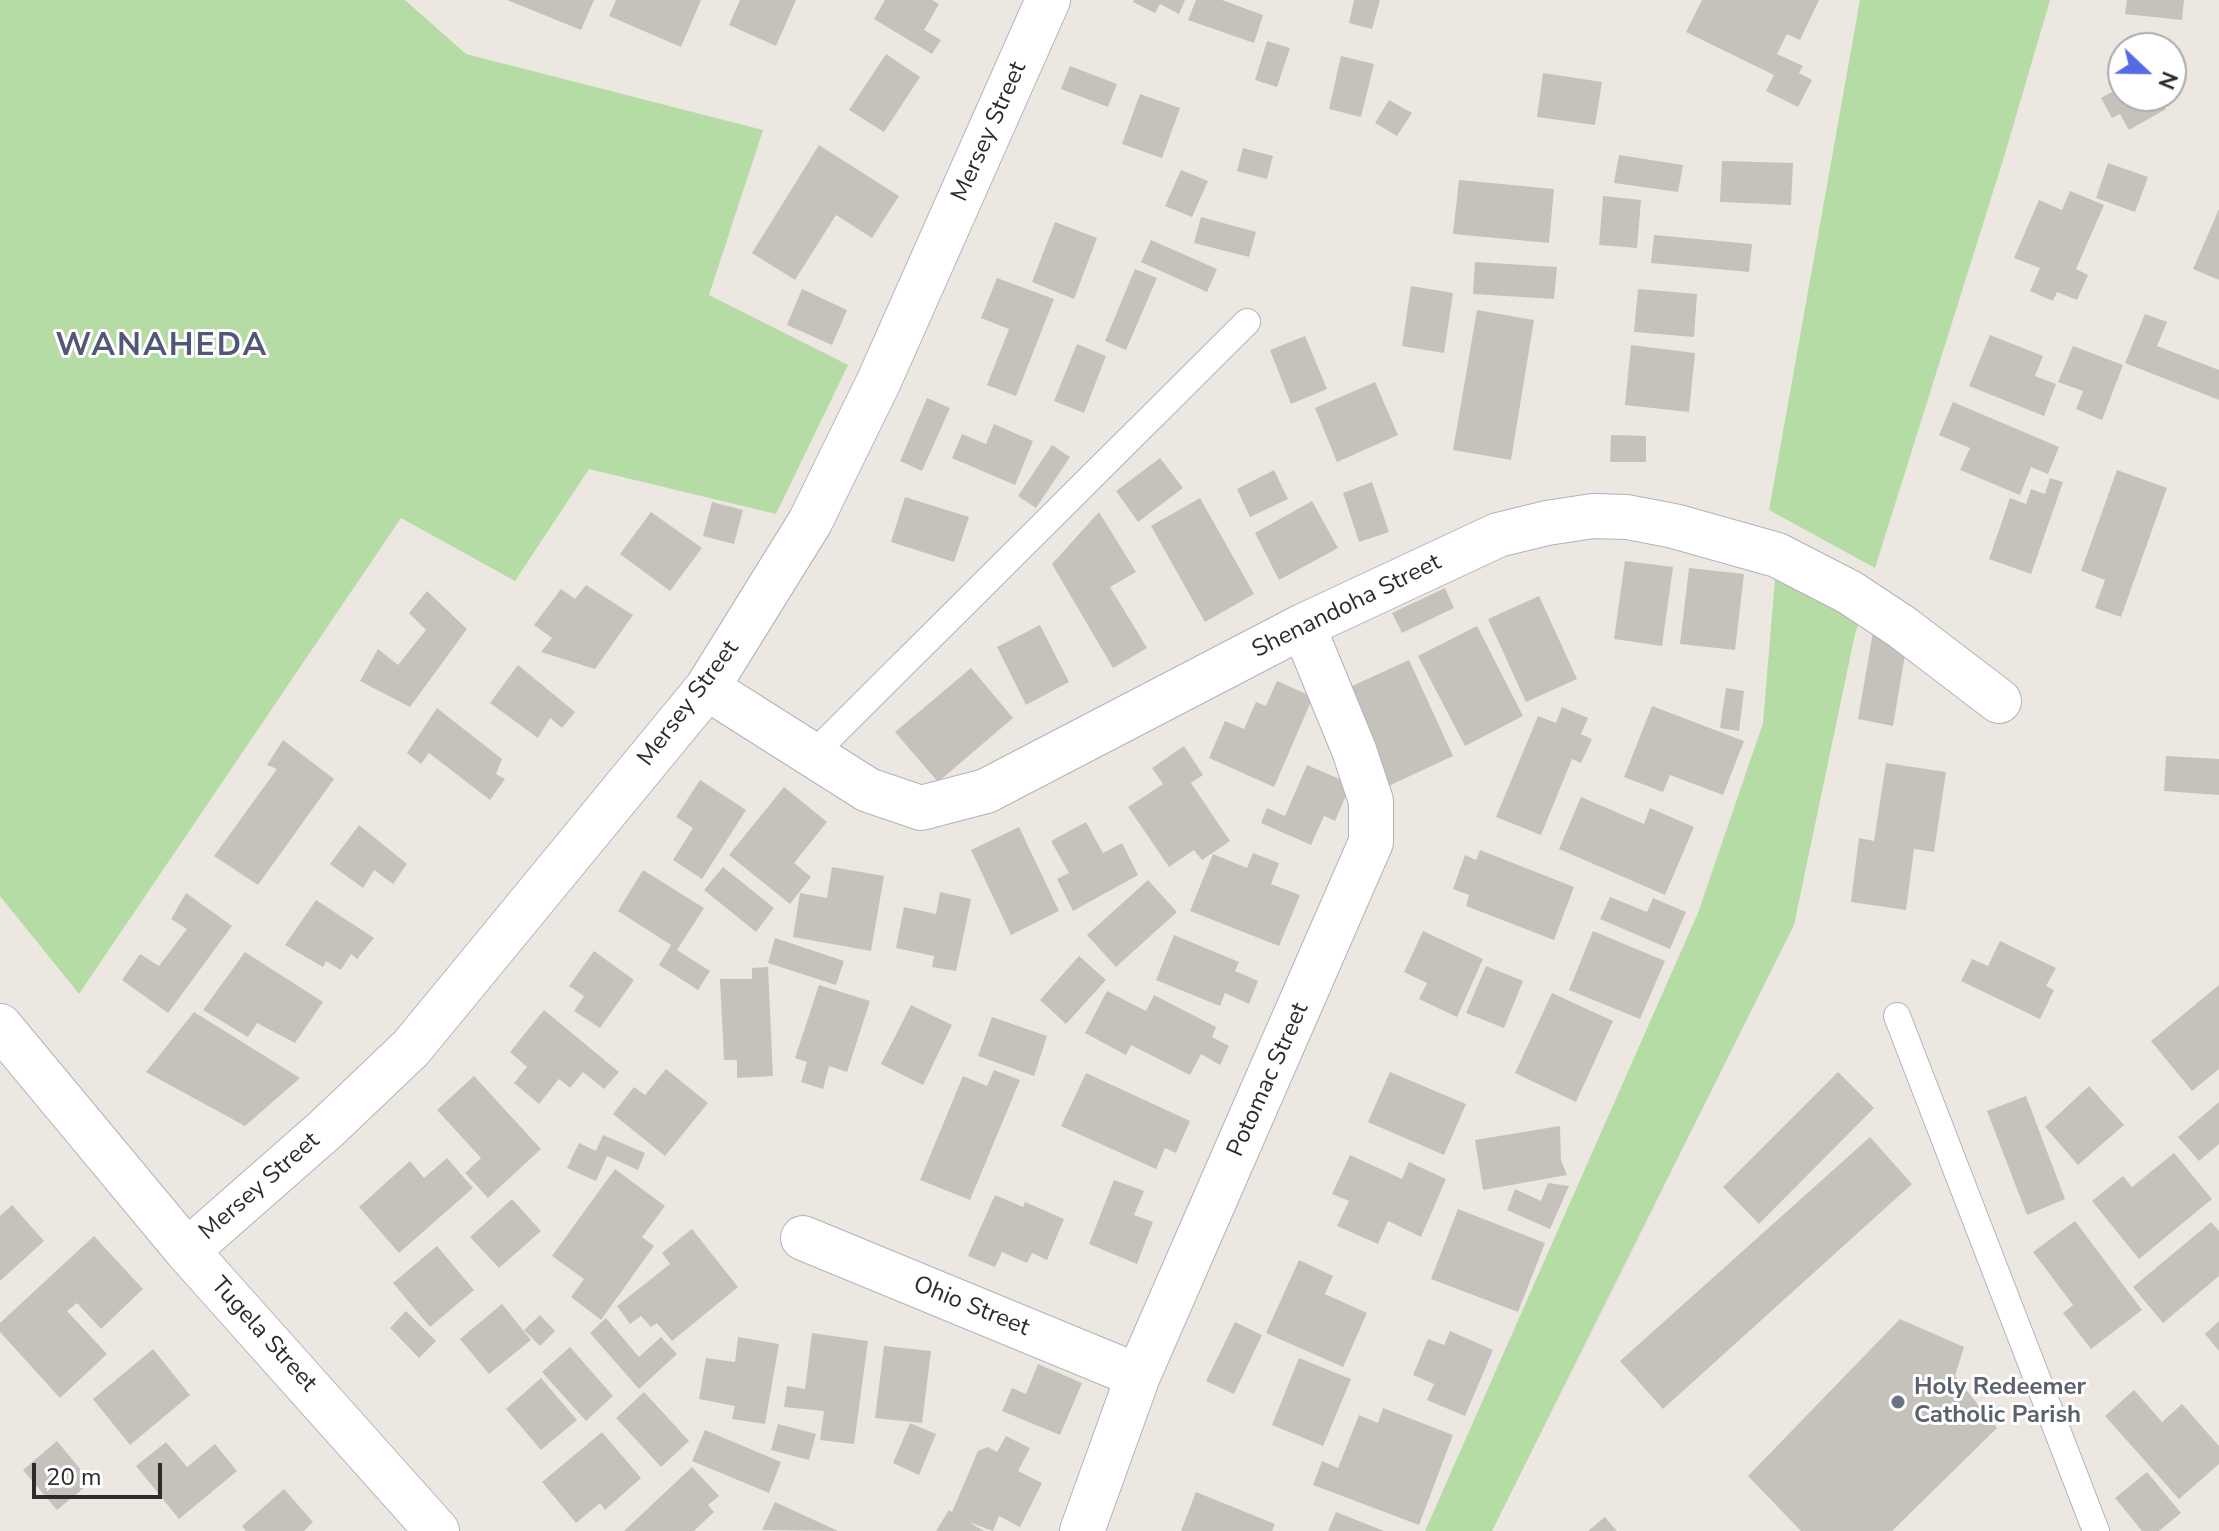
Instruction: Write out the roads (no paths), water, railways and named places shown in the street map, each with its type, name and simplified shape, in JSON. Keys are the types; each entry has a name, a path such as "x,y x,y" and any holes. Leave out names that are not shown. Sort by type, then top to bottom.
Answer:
{"street":[{"name":"Mersey Street","path":"187,1251 326,1129 411,1048 707,688 810,522 879,381 1033,6"},
{"name":"Shenandoha Street","path":"707,688 868,790 921,808 986,791 1303,626 1498,535 1593,516 1627,517 1674,526 1777,555 1849,592 1902,627 1999,701"},
{"name":"Potomac Street","path":"1082,1531 1138,1376 1371,842 1371,801 1354,750 1303,626"},
{"name":"Tugela Street","path":"0,1026 187,1251 437,1531"},
{"name":"Ohio Street","path":"803,1238 1138,1376"}],"lane":[{"path":"813,754 1247,322"},
{"path":"1897,1016 2096,1531"}],"place":[{"name":"Holy Redeemer Catholic Parish","path":"1898,1402"}],"district":[{"name":"WANAHEDA","path":"162,347"}]}
